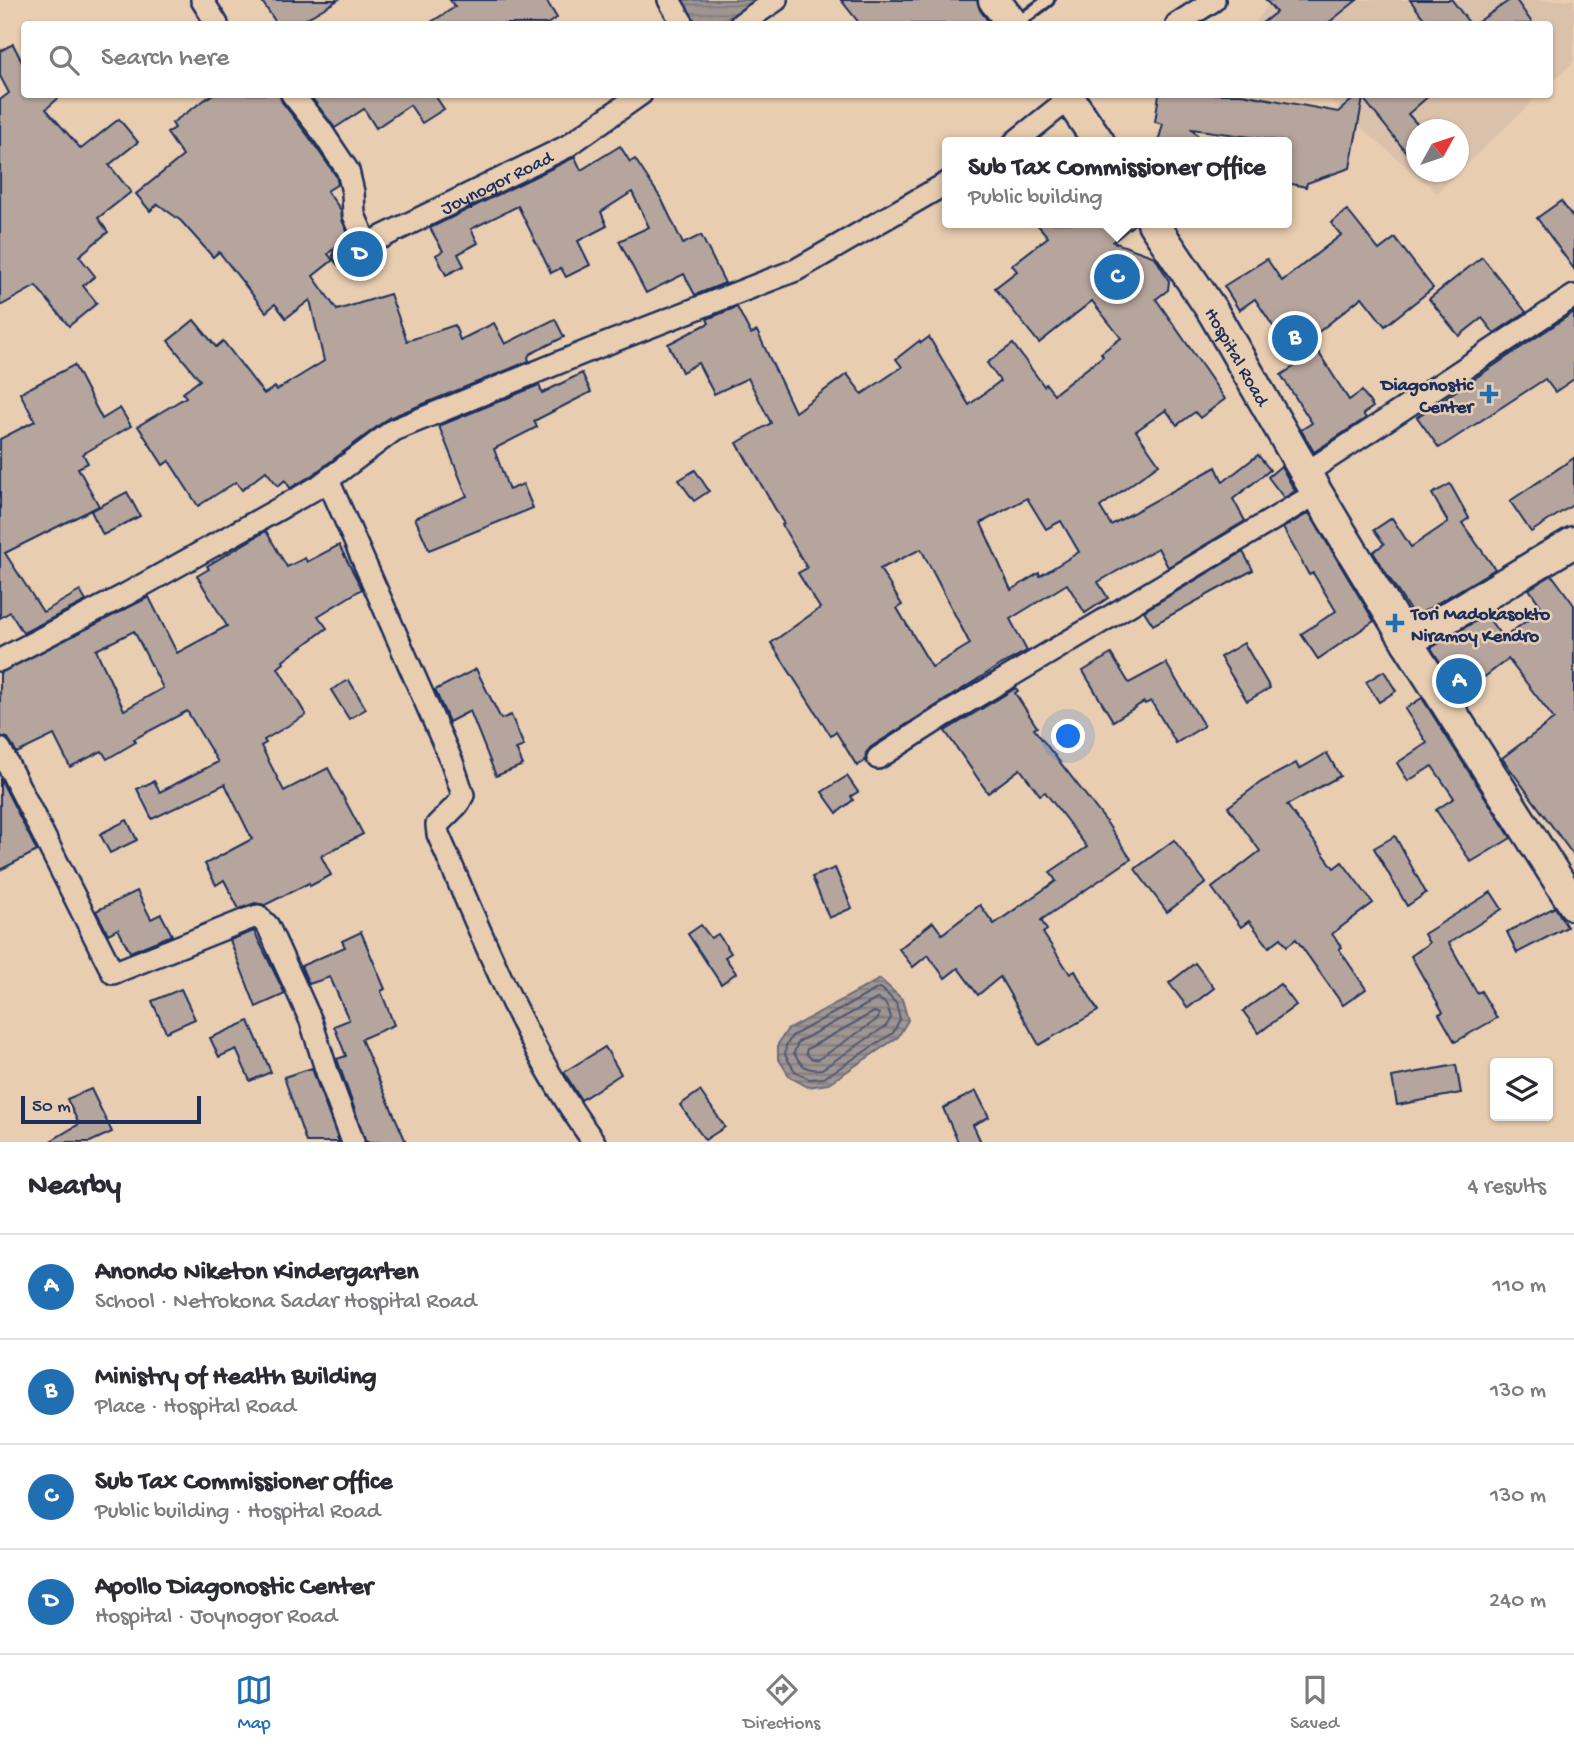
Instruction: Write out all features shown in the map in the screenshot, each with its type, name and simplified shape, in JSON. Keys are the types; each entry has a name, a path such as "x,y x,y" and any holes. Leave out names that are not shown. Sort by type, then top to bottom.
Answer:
{"street":[{"path":"202,0 216,21"},
{"path":"669,0 681,21"},
{"path":"745,21 776,0"},
{"path":"995,0 1012,21"},
{"path":"1182,21 1214,0"},
{"path":"295,98 348,171 353,192 354,215 367,245"},
{"name":"Joynogor Road","path":"345,256 566,147 635,98"},
{"path":"1021,137 1068,98"},
{"path":"1071,98 1096,137"},
{"path":"0,660 125,595 328,480 394,430 796,270 942,186"},
{"name":"Hospital Road","path":"1156,228 1213,312 1311,483 1407,642 1574,905"},
{"path":"878,758 1311,483 1574,296"},
{"path":"328,480 452,762 463,795 458,804 437,825 438,834 517,1014 575,1115 594,1142"},
{"path":"1407,642 1574,542"},
{"path":"0,749 113,973 248,919 258,916 263,920 311,1021 354,1142"}],"lane":[{"path":"1018,21 1048,0"}],"shaded area":[{"path":"1271,0 1574,0 1574,61 1553,82 1553,21 1257,21"},
{"path":"1327,98 1536,98 1469,162 1469,119 1406,119 1406,166"},
{"path":"1424,182 1448,182 1437,193"}],"water":[{"path":"677,0 756,0 721,21 694,21"},
{"path":"880,979 902,999 908,1020 898,1037 828,1084 808,1087 790,1077 778,1058 778,1044 787,1030"}],"building":[{"path":"261,0 338,0 302,21 275,21"},
{"path":"450,0 546,0 557,18 552,21 433,21 455,7"},
{"path":"841,0 977,0 988,21 858,21"},
{"path":"1266,0 1357,0 1331,21 1265,21 1276,12"},
{"path":"1410,0 1452,0 1468,21 1426,21"},
{"path":"1510,0 1516,0 1531,21 1479,21"},
{"path":"13,44 21,60 21,98 58,98 46,109 81,149 119,119 138,142 109,165 131,192 98,218 108,232 79,256 95,276 83,286 97,303 69,326 36,286 0,306 0,100 9,93 0,76 0,51"},
{"path":"207,98 280,98 336,176 338,184 327,191 341,210 342,220 350,238 328,254 333,260 313,276 337,310 390,294 407,341 455,325 460,340 494,323 505,344 555,319 564,337 530,354 529,361 389,418 311,476 290,488 285,480 278,486 266,471 242,490 236,482 198,506 169,461 163,465 138,426 186,397 183,393 200,380 168,341 194,320 216,347 223,341 264,394 275,387 277,390 324,361 310,300 286,318 275,304 266,312 219,252 213,257 181,221 158,204 150,211 136,194 183,156 167,133 175,128 172,123"},
{"path":"312,98 437,98 444,109 422,123 410,105 376,128 364,109 335,128"},
{"path":"1158,98 1263,98 1338,112 1354,98 1363,98 1350,168 1307,183 1306,187 1292,184 1292,137 1250,137 1192,129 1199,137 1159,137 1163,124 1155,122"},
{"path":"1363,98 1426,98 1408,114 1412,119 1406,119 1406,152"},
{"path":"620,146 630,162 635,159 662,200 683,244 701,235 725,283 695,295 684,274 646,293 619,241 649,227 632,192 601,212 607,226 578,241 590,265 566,277 561,268 551,273 518,206 471,229 478,243 458,254 464,266 446,275 436,255 443,251 430,228 575,157 581,170"},
{"path":"1561,201 1574,219 1574,269 1537,218"},
{"path":"1347,210 1379,250 1395,238 1433,288 1385,326 1362,297 1310,339 1349,400 1362,391 1373,407 1363,414 1366,418 1314,452 1301,430 1312,423 1281,375 1298,364 1255,299 1239,310 1224,286 1267,259 1282,281 1341,235 1331,223"},
{"path":"1040,228 1130,228 1113,242 1155,257 1169,281 1168,290 1156,299 1225,399 1200,418 1195,412 1177,425 1166,410 1136,431 1159,464 1100,507 1111,525 1216,467 1223,482 1258,455 1270,470 1233,499 1245,521 1168,567 1158,548 1098,582 1108,598 1085,613 1067,584 1010,619 1027,651 1000,665 871,747 866,753 865,761 857,766 836,732 831,736 771,643 820,608 798,573 807,568 737,443 771,423 748,378 714,394 698,363 682,372 668,344 709,323 707,319 737,307 751,334 757,331 795,412 847,374 862,394 902,367 896,359 919,341 921,343 929,337 969,405 1000,381 987,363 1013,344 1044,386 1046,384 1054,394 1103,356 1101,353 1121,338 1092,301 1039,343 995,288 1017,271 1012,265 1048,237","holes":["1027,498 1046,529 1061,521 1079,552 1011,590 981,523","921,549 970,644 932,667 897,608 902,605 880,569"]},
{"path":"1482,257 1526,312 1494,333 1482,318 1459,336 1429,299"},
{"path":"1574,312 1574,379 1555,392 1545,379 1439,448 1417,417"},
{"path":"74,365 102,419 120,408 131,426 83,454 88,463 78,468 99,506 5,553 43,612 80,591 86,601 23,633 10,612 0,618 0,439 35,421 20,393"},
{"path":"582,373 591,392 534,421 537,427 494,449 509,490 523,484 533,508 429,550 415,518 467,496 439,426 539,385 542,393"},
{"path":"1574,458 1574,504 1531,532 1510,501"},
{"path":"1281,466 1295,491 1284,498 1268,477"},
{"path":"695,470 709,491 694,501 679,480"},
{"path":"1450,484 1469,518 1462,523 1495,569 1414,617 1373,552 1384,544 1374,530 1392,518 1411,547 1448,522 1432,494"},
{"path":"127,492 140,516 103,535 91,511"},
{"path":"1309,513 1374,621 1318,659 1301,634 1336,611 1313,573 1309,575 1283,528"},
{"path":"266,531 287,567 305,558 307,562 339,545 362,589 318,616 327,628 283,661 278,668 306,715 264,740 266,743 261,746 284,791 328,768 363,834 321,856 331,875 265,905 255,903 239,909 224,880 216,885 205,864 252,839 225,784 152,819 137,789 154,781 160,792 218,762 187,711 134,739 136,742 107,759 102,751 70,767 54,735 17,753 8,738 0,736 0,673 149,597 177,653 227,626 197,576 209,569 207,566","holes":["134,631 163,688 124,710 96,650"]},
{"path":"1243,552 1253,570 1153,625 1144,611"},
{"path":"1552,575 1574,605 1574,856 1502,758 1554,719 1508,659 1478,682 1480,685 1463,698 1431,648 1486,615 1503,638 1543,609 1529,589"},
{"path":"1244,643 1270,688 1247,701 1220,657"},
{"path":"1111,654 1129,683 1166,663 1204,726 1176,743 1151,701 1145,704 1144,702 1113,721 1083,671"},
{"path":"476,669 501,719 511,715 524,746 516,749 523,765 496,776 470,711 449,722 435,690"},
{"path":"1384,671 1396,691 1379,702 1366,682"},
{"path":"349,680 366,709 349,719 331,690"},
{"path":"1016,688 1018,691 1015,693 1037,727 1034,729 1105,820 1131,859 1041,920 1047,930 1043,933 1070,974 1075,971 1098,1011 1039,1045 1000,977 978,995 958,968 945,978 928,955 913,967 899,949 933,922 942,934 980,905 994,924 1056,881 1050,872 1087,847 1045,792 1040,795 1020,769 988,793 945,731"},
{"path":"1422,698 1511,838 1471,862 1436,810 1454,798 1432,766 1408,781 1397,763 1427,743 1405,709"},
{"path":"1327,753 1340,776 1287,805 1334,868 1342,862 1373,903 1332,934 1366,989 1343,1005 1296,939 1287,946 1281,938 1269,947 1249,921 1241,927 1212,888 1260,851 1228,807 1261,782 1296,763 1299,769"},
{"path":"847,776 858,792 851,796 853,800 837,813 822,792"},
{"path":"0,778 37,851 0,870"},
{"path":"127,820 137,840 110,853 100,834"},
{"path":"1395,836 1426,893 1407,906 1374,848"},
{"path":"1174,840 1206,883 1167,912 1135,869"},
{"path":"835,868 852,908 829,918 812,877"},
{"path":"137,891 151,919 161,914 172,935 130,952 118,929 108,934 96,911"},
{"path":"1491,892 1502,909 1449,943 1477,993 1481,991 1497,1018 1455,1042 1439,1014 1443,1012 1411,956 1429,943 1424,934"},
{"path":"1555,907 1567,927 1517,953 1507,932"},
{"path":"701,925 711,938 718,934 731,953 725,957 736,973 721,984 688,934"},
{"path":"254,931 285,994 256,1007 230,940"},
{"path":"361,932 385,989 381,991 394,1025 361,1039 406,1142 366,1142 337,1059 346,1056 334,1026 349,1020 330,977 309,984 301,966 345,947 342,941"},
{"path":"1195,963 1214,988 1188,1008 1169,983"},
{"path":"1280,984 1296,1005 1259,1033 1243,1011"},
{"path":"181,989 195,1019 166,1032 152,1001"},
{"path":"249,1021 271,1072 250,1081 236,1049 219,1057 210,1038"},
{"path":"605,1047 621,1074 581,1100 564,1072"},
{"path":"1456,1065 1461,1093 1397,1105 1392,1077"},
{"path":"312,1068 339,1142 306,1142 284,1077"},
{"path":"91,1089 112,1132 90,1142 49,1142 79,1124 67,1099"},
{"path":"700,1091 725,1127 705,1140 680,1105"},
{"path":"976,1091 989,1117 973,1125 981,1142 958,1142 943,1108"}],"place":[{"name":"Apollo Diagonostic Center","path":"360,254"},
{"name":"Sub Tax Commissioner Office","path":"1117,277"},
{"name":"Ministry of Health Building","path":"1295,338"},
{"name":"Diagonostic Center","path":"1489,394"},
{"name":"Tori Madokasokto Niramoy Kendro","path":"1395,623"},
{"name":"Anondo Niketon Kindergarten","path":"1459,681"}]}
